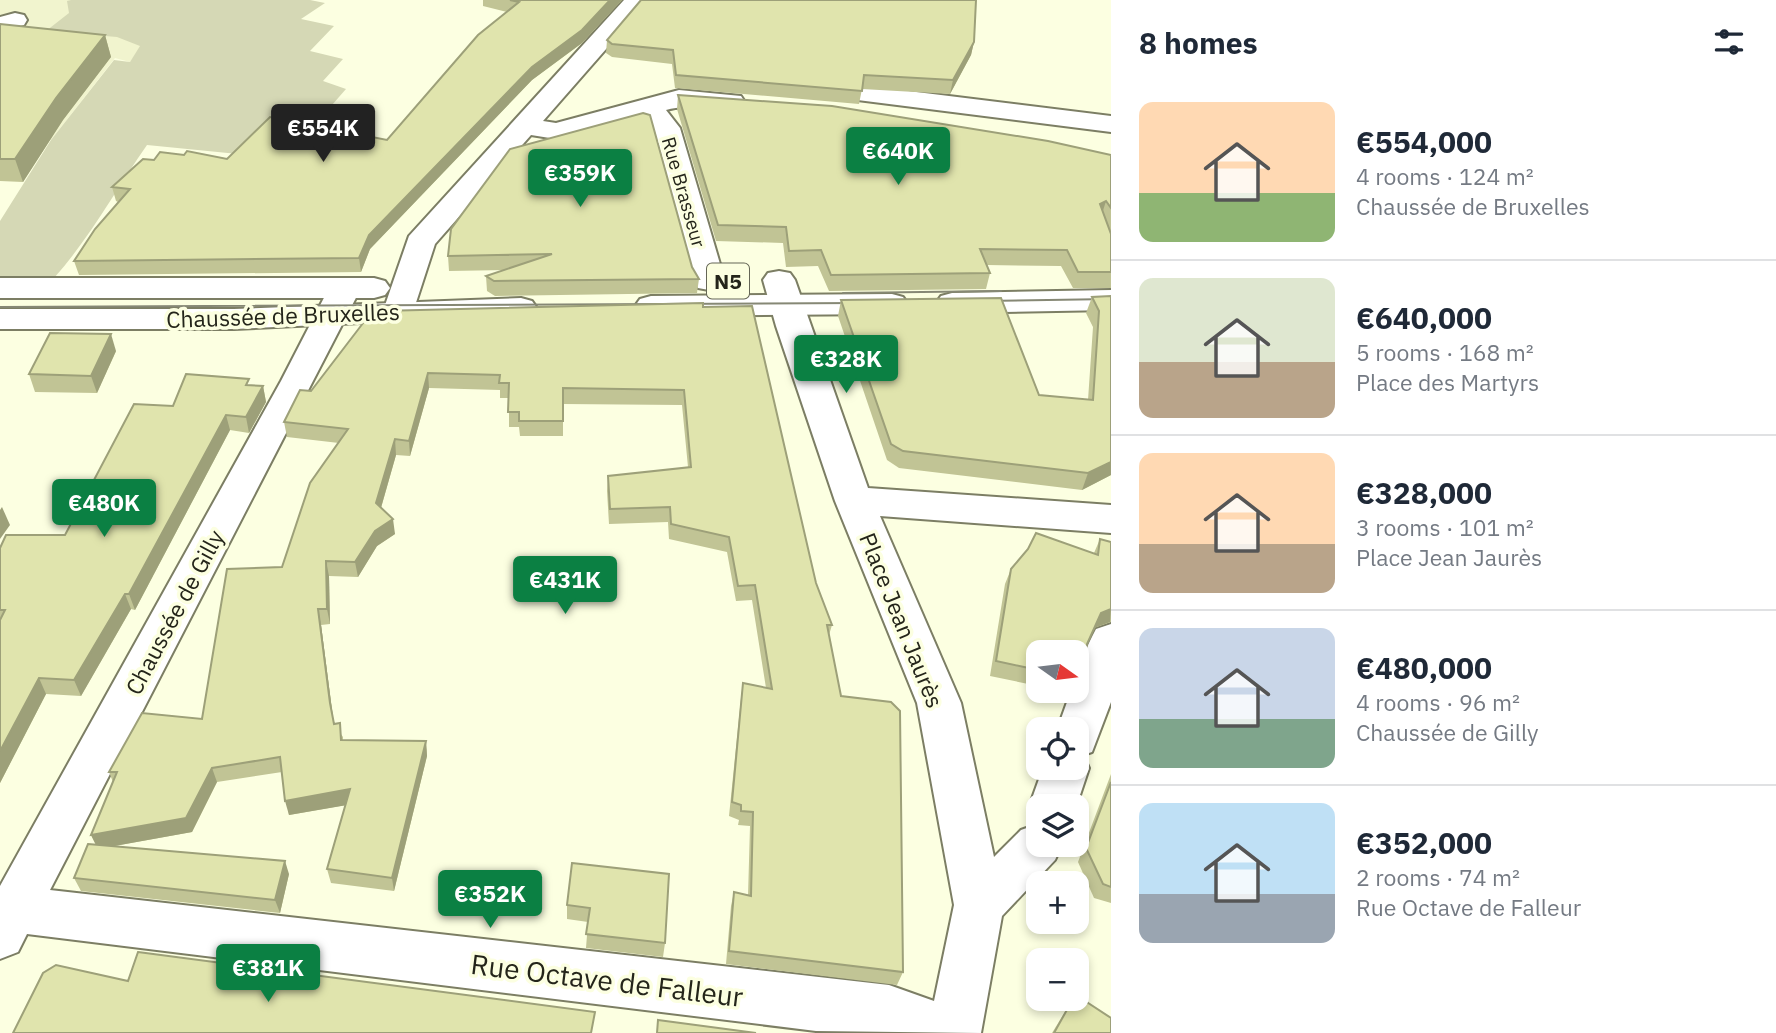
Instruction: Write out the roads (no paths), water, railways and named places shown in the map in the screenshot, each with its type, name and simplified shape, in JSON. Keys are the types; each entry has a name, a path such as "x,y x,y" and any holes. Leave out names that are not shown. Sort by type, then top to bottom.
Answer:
{"street":[{"path":"402,299 420,242 637,0"},
{"path":"523,126 556,131 651,107 679,98 725,77 738,79"},
{"path":"679,98 781,99 876,106 1074,130 1111,124"},
{"path":"876,106 948,130"},
{"name":"Rue Brasseur","path":"651,107 666,128 709,281"},
{"name":"N5","path":"1111,276 920,278 782,293 709,281 622,295 782,293 1111,300"},
{"name":"Chaussée de Bruxelles","path":"0,288 61,288 338,301 540,297"},
{"name":"Place Jean Jaurès","path":"782,293 854,501 939,703 979,905 954,1033"},
{"name":"Chaussée de Bruxelles","path":"0,319 223,319 338,301"},
{"name":"Chaussée de Gilly","path":"7,922 338,301"},
{"name":"Place Jean Jaurès","path":"854,501 1111,519"},
{"path":"1084,717 1111,641"},
{"path":"979,905 1026,857"},
{"name":"Rue Octave de Falleur","path":"7,922 888,1011 947,1033"}],"tram line":[{"path":"843,293 1001,291"},
{"path":"983,301 1111,299"},
{"path":"0,307 861,303"}]}
